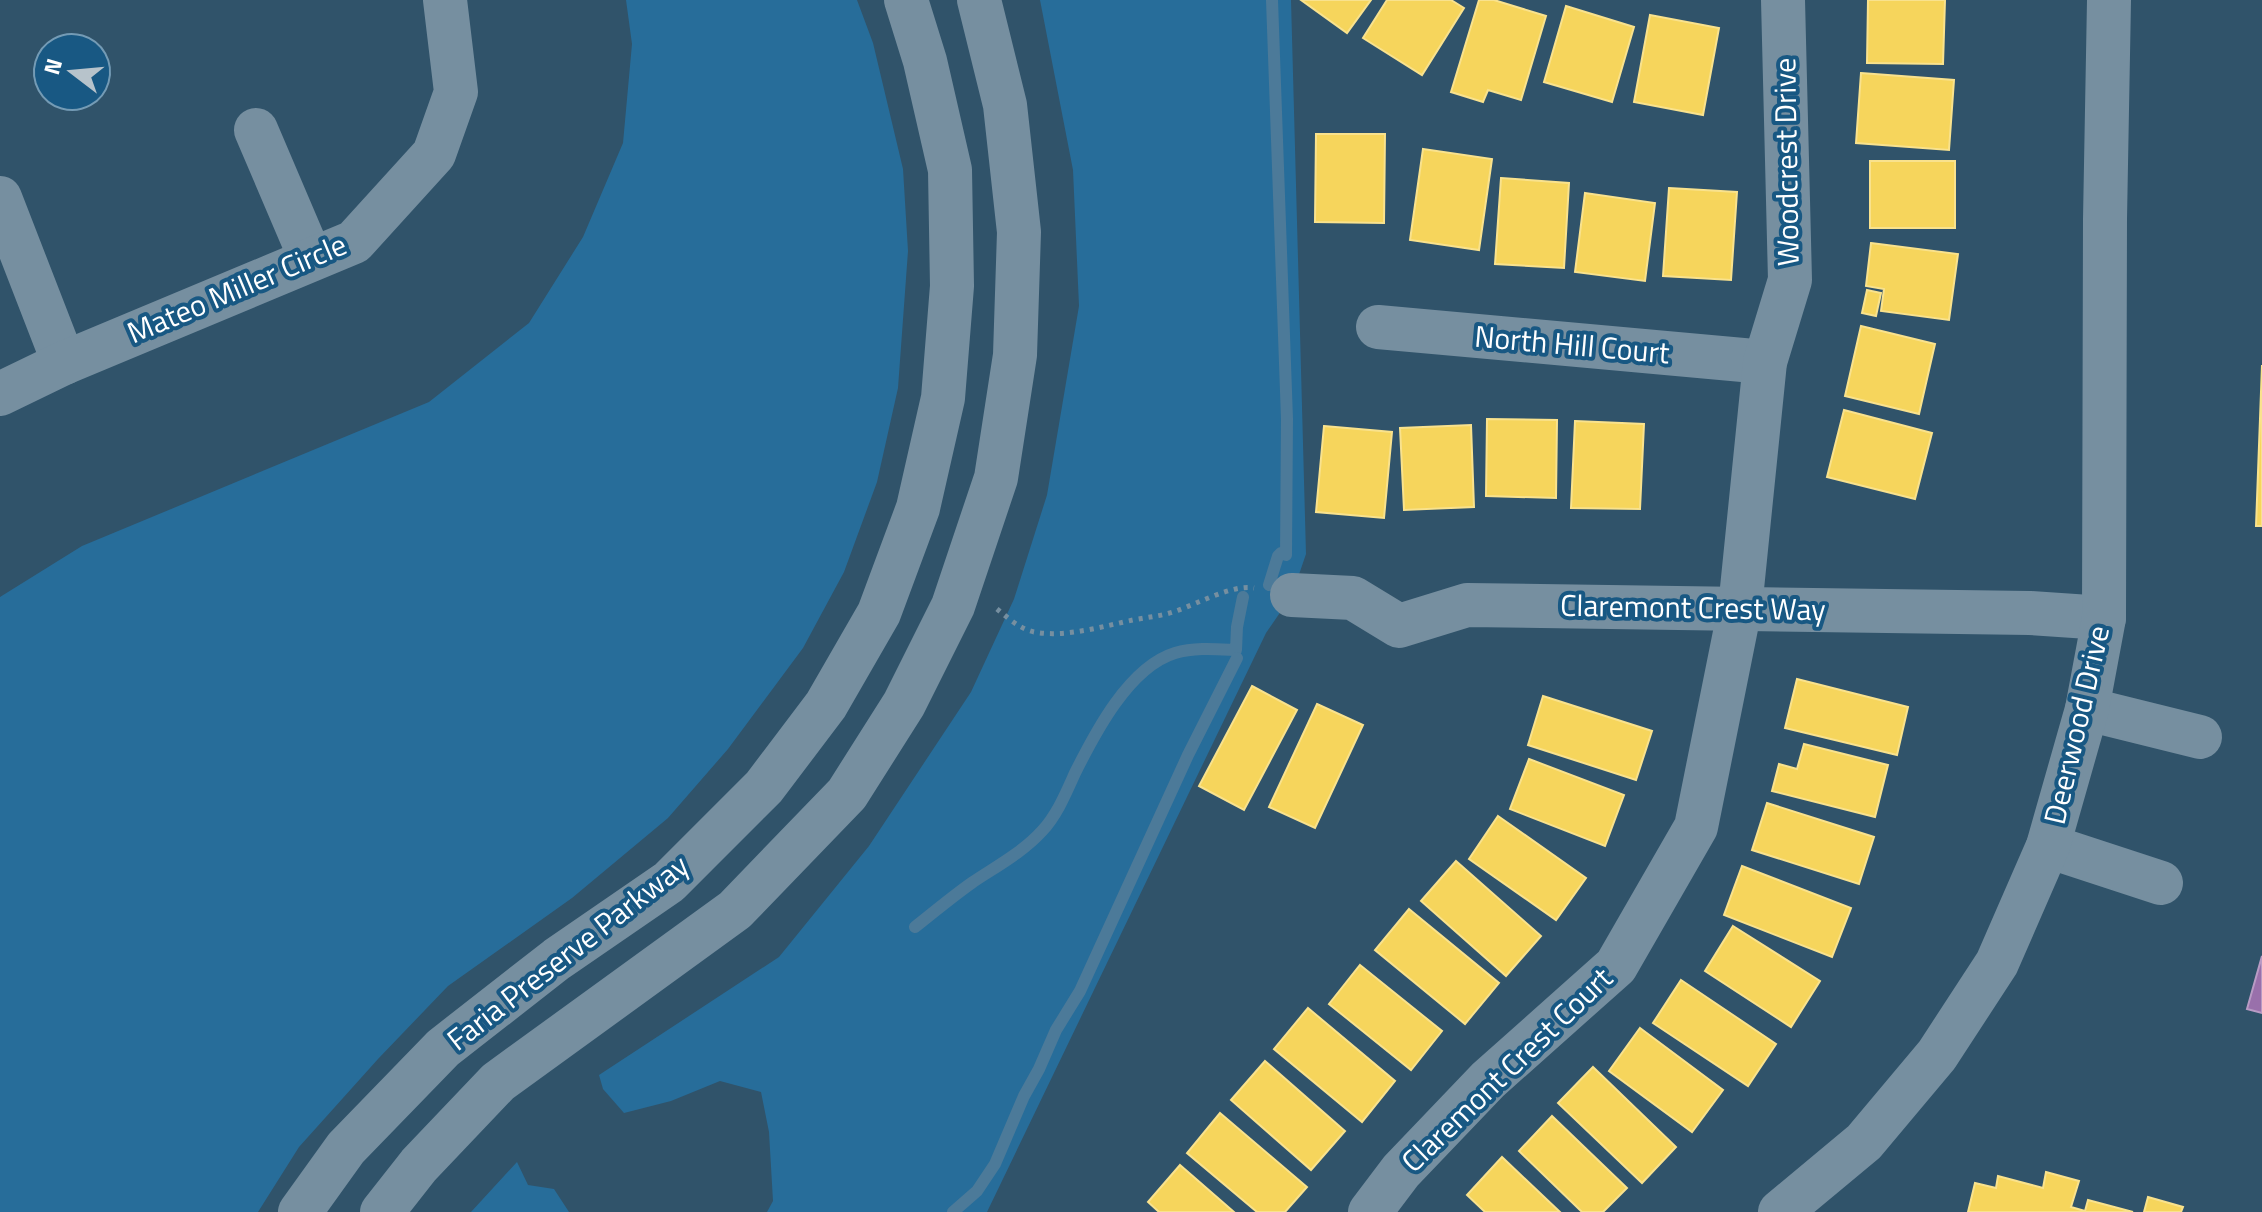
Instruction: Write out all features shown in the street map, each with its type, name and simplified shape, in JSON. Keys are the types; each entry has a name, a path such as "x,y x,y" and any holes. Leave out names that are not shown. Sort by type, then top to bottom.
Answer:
{"street":[{"name":"Mateo Miller Circle","path":"0,394 64,363 354,242 434,154 456,92 445,0"},
{"name":"Faria Preserve Parkway","path":"300,1212 346,1148 443,1048 557,959 669,882 764,787 826,705 879,613 918,508 943,398 952,286 950,170 925,61 906,0"},
{"name":"Faria Preserve Parkway","path":"382,1212 419,1165 498,1082 735,910 847,794 904,704 953,606 996,478 1015,355 1019,232 1005,105 979,0"},
{"name":"Woodcrest Drive","path":"1740,608 1765,362 1790,280 1783,0"},
{"name":"Deerwood Drive","path":"1780,1212 1864,1142 1937,1055 1997,963 2048,846 2087,709 2104,618 2109,0"},
{"path":"256,130 311,259"},
{"path":"1,200 64,363"},
{"name":"North Hill Court","path":"1378,327 1765,362"},
{"name":"Claremont Crest Way","path":"1292,595 1353,598 1399,626 1467,605 2030,613 2104,618"},
{"name":"Claremont Crest Court","path":"1370,1212 1401,1171 1488,1080 1616,966 1696,827 1740,608"},
{"path":"2087,709 2200,737"},
{"path":"2048,846 2161,883"}],"path":[{"path":"992,604 1020,627 1049,633 1104,628 1175,612 1247,587 1278,603 1292,595"}],"shaded area":[{"path":"626,0 857,0 873,43 903,169 908,251 898,388 877,482 844,572 803,648 728,749 668,818 572,898 448,986 299,1147 258,1212 0,1212 0,597 82,546 429,402 529,323 583,237 623,143 632,44"},
{"path":"1040,0 1291,0 1306,554 1292,595 1266,633 987,1212 767,1212 773,1201 769,1132 761,1092 720,1081 671,1101 624,1113 603,1089 599,1075 779,957 869,846 971,692 1014,599 1047,495 1079,306 1073,170"},
{"path":"517,1162 528,1185 554,1189 569,1212 471,1212"}],"building: Homes":[{"path":"1301,0 1371,0 1347,33"},
{"path":"1387,0 1451,0 1464,8 1422,75 1363,38"},
{"path":"1479,0 1494,0 1546,16 1521,100 1488,90 1483,102 1451,92"},
{"path":"1868,0 1945,0 1943,64 1867,63"},
{"path":"1566,6 1634,27 1612,102 1544,82"},
{"path":"1650,15 1719,28 1703,115 1634,102"},
{"path":"1861,73 1954,80 1949,150 1856,143"},
{"path":"1316,134 1385,134 1384,223 1315,222"},
{"path":"1423,149 1492,159 1479,250 1410,240"},
{"path":"1870,161 1955,161 1955,228 1870,228"},
{"path":"1501,178 1569,183 1564,268 1495,264"},
{"path":"1669,188 1737,192 1731,280 1663,276"},
{"path":"1585,193 1655,203 1645,281 1575,272"},
{"path":"1871,243 1958,254 1949,320 1881,311 1884,289 1866,286"},
{"path":"1867,290 1881,293 1876,316 1862,313"},
{"path":"1861,326 1935,344 1919,414 1845,396"},
{"path":"2262,365 2262,526 2256,526"},
{"path":"1844,410 1932,433 1915,499 1827,477"},
{"path":"1487,419 1557,420 1556,498 1486,496"},
{"path":"1575,421 1644,424 1640,509 1571,508"},
{"path":"1471,425 1474,507 1404,510 1400,428"},
{"path":"1324,426 1392,432 1384,518 1316,512"},
{"path":"1797,679 1908,707 1897,755 1785,728"},
{"path":"1252,686 1297,710 1244,810 1199,786"},
{"path":"1543,696 1652,731 1636,780 1528,745"},
{"path":"1317,704 1363,725 1315,828 1269,807"},
{"path":"1804,744 1888,765 1875,817 1772,791 1779,764 1797,769"},
{"path":"1529,759 1624,795 1605,846 1510,809"},
{"path":"1767,803 1874,837 1859,884 1752,850"},
{"path":"1498,816 1586,878 1556,920 1469,859"},
{"path":"1456,861 1541,936 1506,976 1421,901"},
{"path":"1742,866 1851,908 1832,957 1724,915"},
{"path":"1409,909 1499,983 1465,1024 1375,950"},
{"path":"1733,926 1820,981 1791,1027 1705,971"},
{"path":"1360,965 1442,1031 1411,1070 1329,1004"},
{"path":"1681,980 1776,1044 1748,1086 1653,1023"},
{"path":"1308,1008 1395,1081 1362,1122 1274,1049"},
{"path":"1640,1028 1723,1090 1692,1132 1609,1071"},
{"path":"1265,1061 1345,1131 1311,1170 1231,1100"},
{"path":"1593,1067 1676,1147 1642,1183 1558,1103"},
{"path":"1220,1113 1307,1187 1285,1212 1257,1212 1187,1153"},
{"path":"1552,1116 1627,1188 1603,1212 1582,1212 1519,1151"},
{"path":"1502,1157 1560,1212 1485,1212 1467,1195"},
{"path":"1180,1165 1234,1212 1159,1212 1148,1202"},
{"path":"2046,1172 2079,1181 2071,1207 2085,1211 2088,1200 2133,1212 1968,1212 1975,1183 1996,1188 1998,1176 2043,1188"},
{"path":"2148,1197 2183,1207 2181,1212 2144,1212"}],"building: Offices":[{"path":"2262,956 2262,1013 2247,1009"}],"waterway":[{"path":"1269,585 1278,556 1281,553 1286,555 1287,419 1272,0"},
{"path":"915,927 1035,839 1057,811 1103,721 1143,672 1158,661 1183,651 1236,650 1243,597"},
{"path":"953,1212 977,1191 995,1164 1024,1096 1056,1030 1080,991 1188,755 1237,658"}]}
